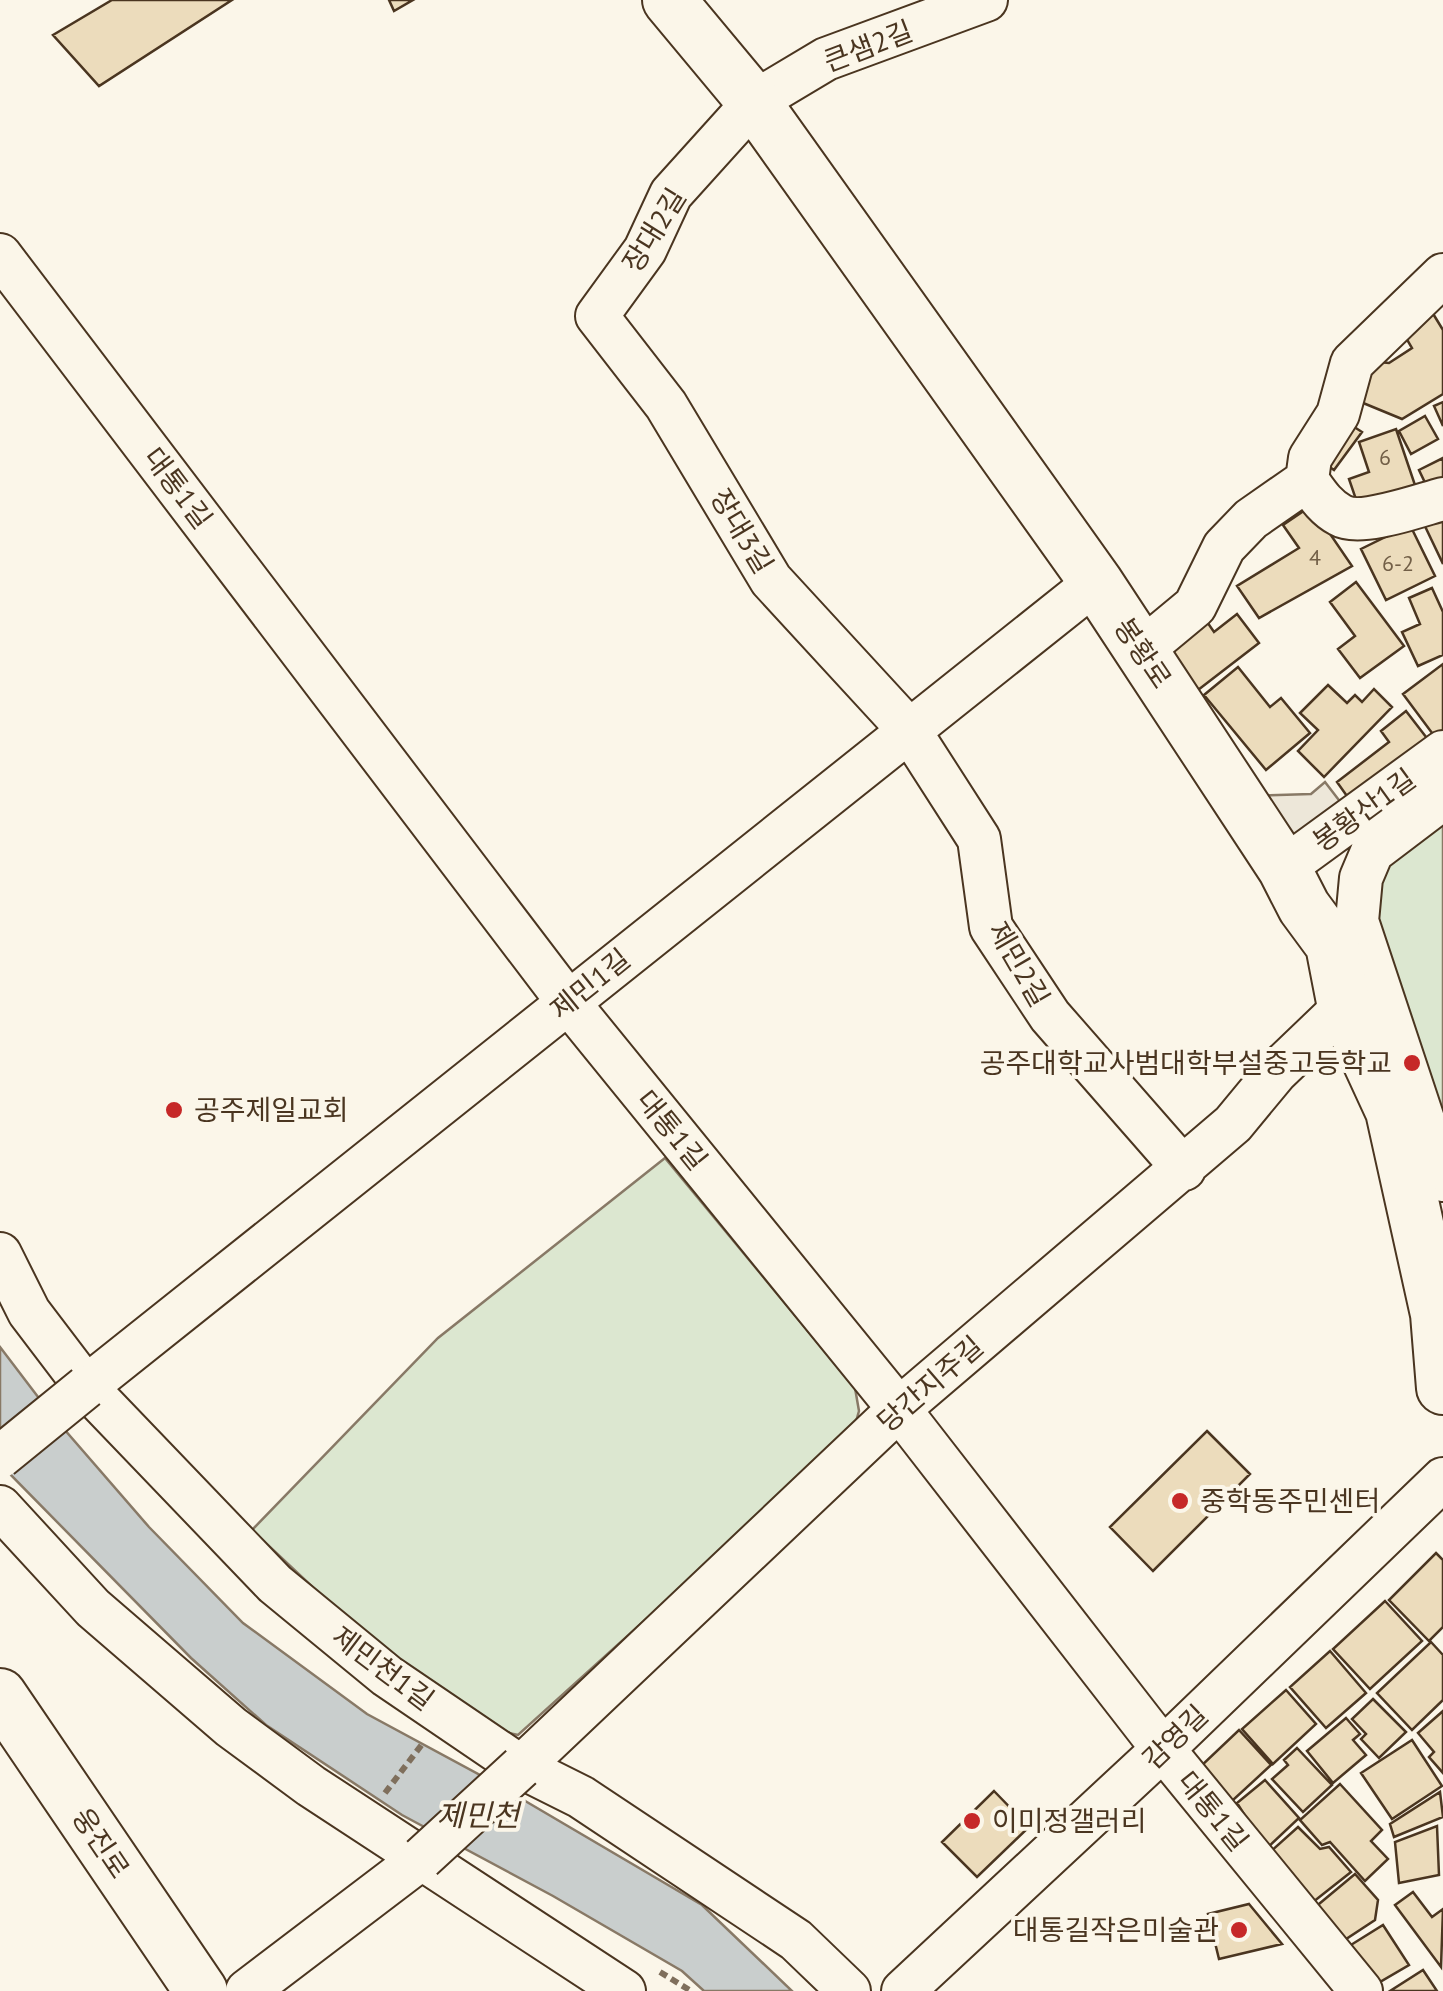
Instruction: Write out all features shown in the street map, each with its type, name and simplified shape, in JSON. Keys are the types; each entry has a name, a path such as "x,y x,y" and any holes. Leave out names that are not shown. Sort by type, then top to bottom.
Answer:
{"main road":[{"name":"봉황로","path":"669,0 754,102 1096,582 1332,946 1344,1007 1392,1111 1437,1314 1443,1388"},
{"name":"웅진로","path":"0,1694 202,1991"}],"street":[{"name":"큰샘2길","path":"754,102 826,59 986,0"},
{"name":"장대2길","path":"597,316 644,250 671,194 754,102"},
{"name":"대통1길","path":"0,255 568,1002 898,1409 1163,1749 1361,1991"},
{"path":"1443,275 1352,363 1338,414 1310,458 1307,480 1322,501 1344,518 1370,518 1443,499"},
{"name":"장대3길","path":"597,316 666,405 772,580 909,730"},
{"path":"1142,650 1195,606 1224,547 1250,518 1307,480"},
{"name":"제민1길","path":"0,1456 1096,582"},
{"name":"제민2길","path":"909,730 979,839 991,927 1050,1016 1184,1169"},
{"name":"봉황산1길","path":"1284,868 1443,752"},
{"path":"1443,798 1372,852 1361,878 1357,921 1443,1180"},
{"name":"당간지주길","path":"247,1991 422,1858 898,1409 1233,1124 1276,1072 1344,1007"},
{"name":"제민천1길","path":"0,1254 29,1312 86,1387 276,1584 387,1676 521,1766 580,1797 796,1940 850,1991"},
{"name":"감영길","path":"903,1991 1163,1749 1443,1479"},
{"path":"0,1507 94,1608 231,1726 311,1786 624,1991"}],"path":[{"path":"374,1807 433,1730"}],"green space":[{"path":"1443,810 1443,1118 1377,921 1377,900 1385,869 1393,856"},
{"path":"665,1158 855,1388 859,1411 853,1432 518,1735 499,1731 386,1656 252,1530 438,1338"}],"shaded area":[{"path":"1325,782 1345,808 1278,860 1245,796 1311,794"}],"water":[{"name":"제민천","path":"0,1347 51,1414 149,1527 243,1623 367,1714 493,1782 702,1905 792,1991 704,1991 682,1971 402,1815 266,1725 191,1658 0,1464"}],"building":[{"path":"112,0 232,0 99,86 53,35"},
{"path":"389,0 413,0 394,11"},
{"path":"1432,312 1443,330 1443,394 1402,419 1351,398 1367,361 1389,363 1412,348 1402,331"},
{"path":"1443,402 1443,426 1434,406"},
{"path":"1425,416 1438,439 1411,454 1399,431"},
{"path":"1345,421 1362,432 1334,470 1318,459"},
{"path":"1396,429 1418,494 1361,514 1349,479 1369,472 1359,442"},
{"path":"1443,458 1443,484 1429,491 1419,470"},
{"path":"1311,506 1352,566 1259,618 1237,586 1299,548 1283,525"},
{"path":"1443,512 1443,564 1422,520"},
{"path":"1410,525 1435,576 1386,600 1361,549"},
{"path":"1356,582 1404,646 1360,678 1338,649 1355,636 1330,602"},
{"path":"1432,588 1443,612 1443,655 1418,666 1402,632 1420,624 1409,598"},
{"path":"1237,614 1259,643 1198,690 1164,645 1203,616 1214,632"},
{"path":"1443,664 1443,737 1438,741 1403,694"},
{"path":"1238,667 1270,707 1281,698 1310,733 1266,770 1204,695"},
{"path":"1328,685 1347,703 1355,695 1362,702 1374,689 1392,707 1324,777 1298,751 1318,730 1300,713"},
{"path":"1406,711 1433,746 1354,806 1337,782 1389,742 1381,731"},
{"name":"중학동주민센터","path":"1207,1431 1250,1474 1153,1571 1110,1527"},
{"path":"1436,1553 1443,1560 1443,1627 1429,1641 1389,1600"},
{"path":"1385,1601 1422,1641 1370,1689 1333,1649"},
{"path":"1431,1642 1443,1655 1443,1700 1412,1730 1377,1693"},
{"path":"1330,1651 1366,1693 1326,1728 1290,1687"},
{"path":"1286,1690 1316,1724 1273,1764 1242,1729"},
{"path":"1373,1699 1406,1732 1379,1758 1361,1739 1366,1734 1352,1719"},
{"path":"1443,1711 1443,1773 1429,1757 1434,1752 1418,1733"},
{"path":"1346,1718 1360,1734 1353,1740 1366,1755 1333,1783 1307,1751"},
{"path":"1239,1730 1271,1765 1232,1801 1201,1766"},
{"path":"1412,1740 1442,1786 1392,1819 1361,1773"},
{"path":"1297,1748 1332,1785 1303,1812 1272,1779 1288,1765 1284,1760"},
{"path":"1265,1780 1299,1818 1266,1849 1237,1803"},
{"path":"1340,1784 1382,1830 1371,1841 1388,1859 1365,1881 1330,1842 1322,1845 1300,1820"},
{"path":"994,1791 1029,1827 977,1877 942,1842"},
{"path":"1440,1792 1443,1817 1394,1837 1390,1824"},
{"path":"1437,1826 1439,1875 1399,1883 1395,1842"},
{"path":"1298,1827 1320,1849 1329,1847 1351,1872 1308,1906 1269,1853"},
{"path":"1355,1874 1378,1900 1375,1920 1340,1943 1313,1909"},
{"path":"1413,1892 1432,1917 1443,1909 1441,1967 1395,1905"},
{"path":"1249,1904 1282,1944 1219,1959 1208,1914"},
{"path":"1383,1925 1409,1965 1373,1986 1346,1948"},
{"path":"1423,1970 1437,1991 1390,1991"}],"place":[{"name":"공주대학교사범대학부설중고등학교","path":"1412,1063"},
{"name":"공주제일교회","path":"174,1110"},
{"name":"중학동주민센터","path":"1180,1501"},
{"name":"이미정갤러리","path":"972,1821"},
{"name":"대통길작은미술관","path":"1239,1930"}]}
